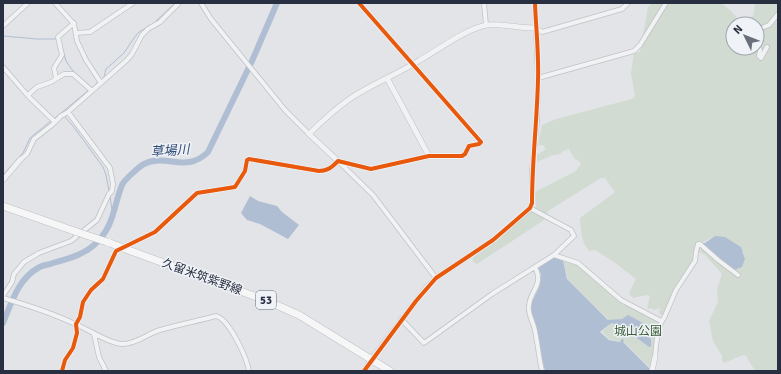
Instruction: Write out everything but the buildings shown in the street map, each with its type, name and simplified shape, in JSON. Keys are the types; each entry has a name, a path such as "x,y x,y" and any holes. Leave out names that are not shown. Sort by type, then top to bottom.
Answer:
{"main road":[{"name":"久留米筑紫野線","path":"3,206 109,243 281,307 298,315 390,371"}],"street":[{"path":"3,26 28,3"},
{"path":"55,3 74,23 77,41 86,60 101,83"},
{"path":"76,33 90,32 133,3"},
{"path":"4,177 27,154 34,139 61,116 68,112 127,60 132,54 142,34 160,22 179,3"},
{"path":"201,3 211,19 285,110 373,195 436,278"},
{"path":"338,161 371,169 429,156 462,156 465,154 469,146 479,144 481,141 359,3"},
{"path":"484,3 486,25"},
{"path":"364,371 401,319 436,278 493,240 530,208 532,203 532,170 537,122 538,78 535,3"},
{"path":"309,134 329,114 352,97 413,64 467,32 486,25 503,24 536,28 542,32 622,9 628,3"},
{"path":"538,78 634,51 640,45 666,3"},
{"path":"765,27 769,25 778,14"},
{"path":"56,78 54,68 62,55 58,37 74,23"},
{"path":"765,51 767,47"},
{"path":"3,67 55,122"},
{"path":"28,95 37,87 64,74 73,74 92,91"},
{"path":"387,78 429,156"},
{"path":"68,112 110,168 113,189 109,194 97,220 71,241 39,253 24,262 14,274 12,282 3,297 76,324 117,344 130,344 158,331 216,316 225,321 244,353 249,371"},
{"path":"62,371 63,364 73,348 77,334 76,324 80,317 83,302 91,290 103,279 116,251 155,232 197,193 235,187 245,171 247,160 249,159 319,171 330,169 338,161"},
{"path":"401,319 424,343 492,294 554,255 574,236 571,230 530,208"},
{"path":"652,371 661,321 664,318 676,290 695,261 698,244 700,244 738,275"},
{"path":"554,255 578,263 621,300 661,321"},
{"path":"535,267 538,272 539,281 528,304 529,312 536,332 538,353 542,371"},
{"path":"94,334 99,357 106,371"}],"green space":[{"path":"652,3 721,3 736,16 725,16 725,56 765,56 765,16 752,16 755,3 778,3 778,371 755,371 746,356 743,355 724,363 722,360 722,356 713,341 709,321 718,302 717,289 722,274 705,255 695,250 694,261 663,317 659,313 660,308 653,310 652,308 647,308 650,296 647,295 633,298 629,293 636,279 595,250 589,251 583,240 580,218 615,192 605,178 601,178 548,211 544,220 477,264 472,260 536,207 535,192 576,171 581,164 574,158 569,149 560,154 553,155 537,162 537,155 546,149 543,145 538,145 542,125 556,119 632,99 635,96 631,73 634,53 640,52 648,7","holes":["715,236 744,253 745,259 742,267 702,243"]},
{"name":"城山公園","path":"563,260 575,263 622,302 659,321 651,369 627,345 623,342 609,339 602,332 609,325 608,319 568,280"}],"water":[{"path":"250,196 258,201 277,206 282,212 299,225 288,239 260,224 247,220 241,213"},
{"path":"715,236 725,237 741,247 745,259 742,267 734,270 702,243 705,243"},
{"path":"554,257 563,260 567,279 608,320 622,319 628,315 643,323 644,332 651,339 651,346 649,347 632,335 622,333 620,327 612,323 600,332 609,340 620,342 622,339 624,340 623,342 650,369 649,371 545,371 531,311 532,302 540,285 541,274 537,267"}],"waterway":[{"path":"154,23 175,3"},
{"name":"草場川","path":"3,323 16,292 31,273 41,266 80,254 94,245 101,238 110,223 122,185 136,170 144,164 152,161 192,162 208,152 252,61 277,3"},
{"path":"101,80 104,77 106,69 124,53 139,32 149,26"},
{"path":"3,36 56,39"},
{"path":"60,39 66,61 73,71 91,87"},
{"path":"92,88 98,82"},
{"path":"55,118 89,90"},
{"path":"64,116 103,167 109,191"},
{"path":"3,175 23,153 30,138 52,120"},
{"path":"110,196 113,217"}],"cycle path":[{"path":"62,371 65,360 73,348 77,333 76,324 80,317 83,302 91,290 103,279 116,251 155,232 197,193 235,187 245,171 247,160 249,159 319,171 330,168 338,161 371,169 429,156 462,156 465,154 469,146 479,144 481,142 359,3"},
{"path":"364,371 416,301 436,278 493,240 530,208 532,203 538,80 535,3"}]}
